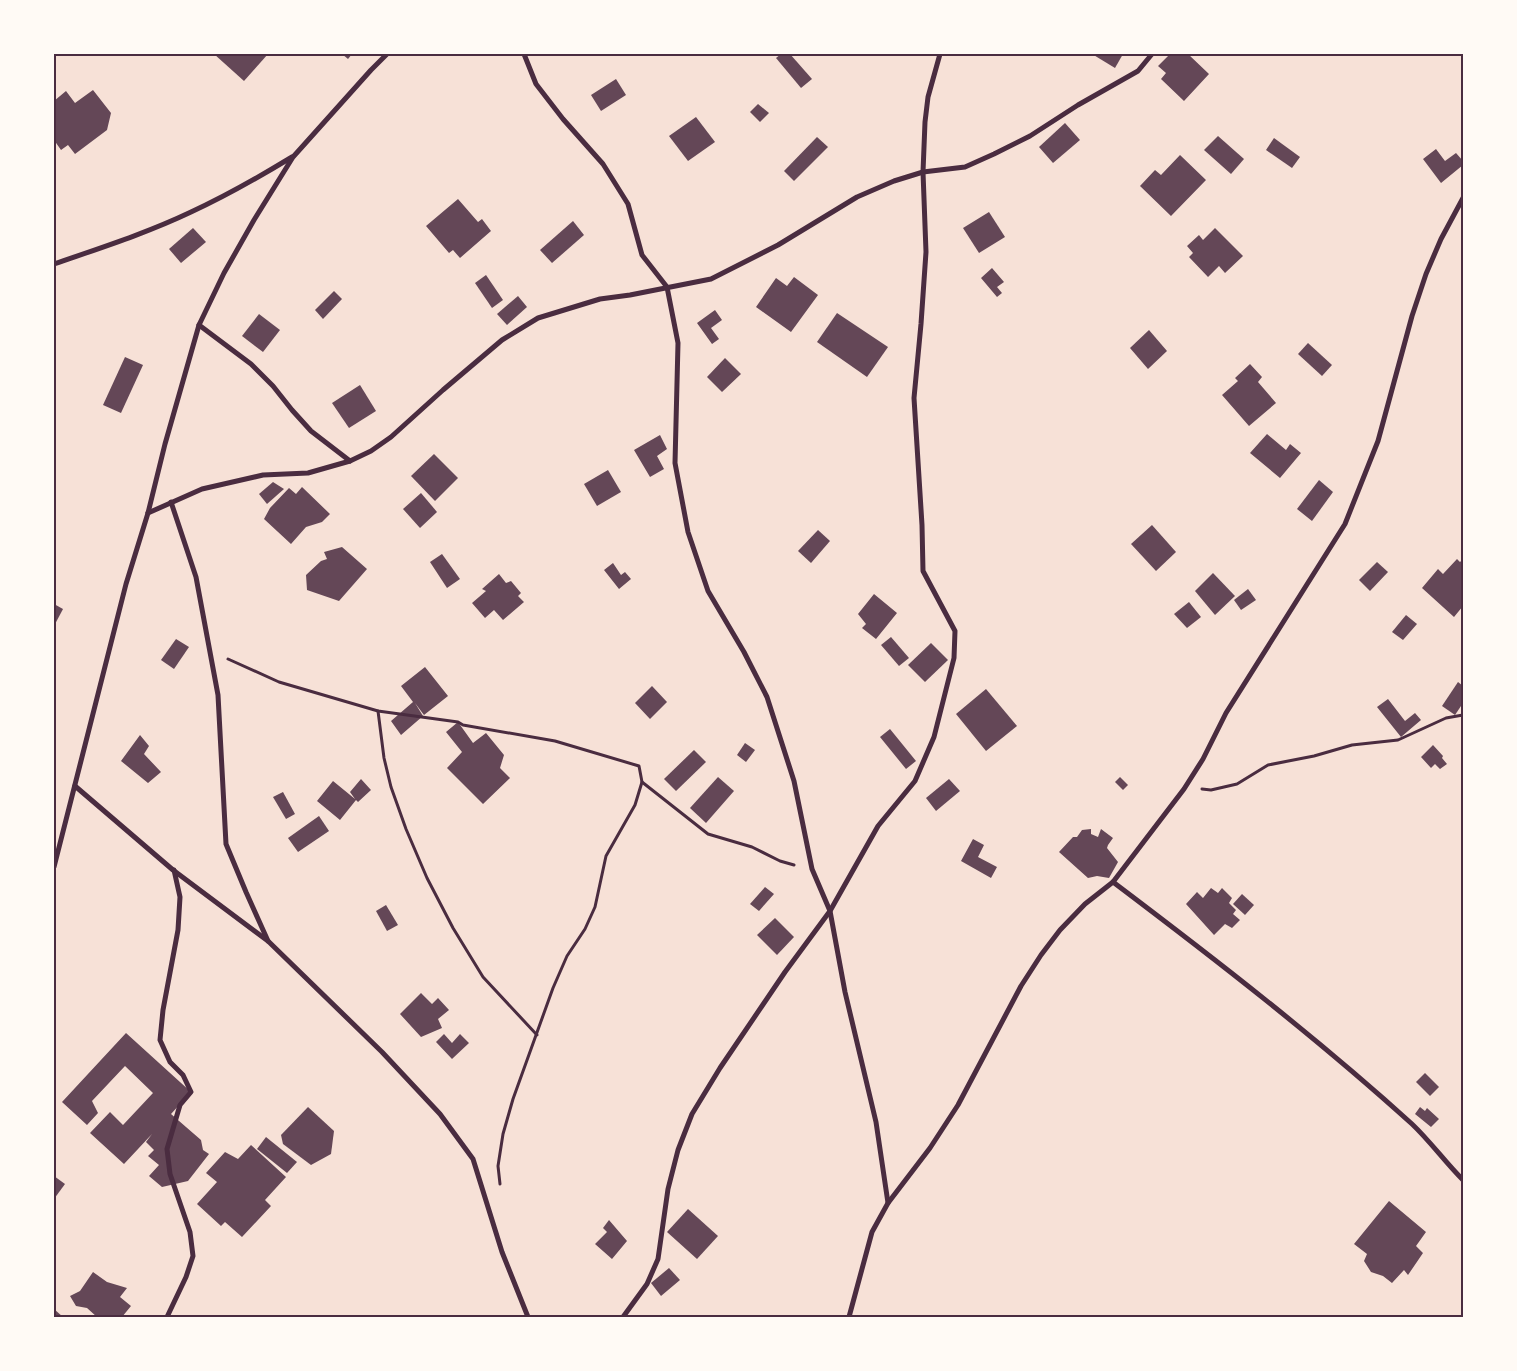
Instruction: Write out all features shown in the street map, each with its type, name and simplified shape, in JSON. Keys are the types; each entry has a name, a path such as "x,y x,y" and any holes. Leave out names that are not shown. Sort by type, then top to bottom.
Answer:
{"street":[{"path":"54,863 126,584 148,514 165,444 199,325 241,242 293,157 387,54"},
{"path":"524,54 536,84 563,119 603,164 628,204 642,255 667,288 678,344 675,462 688,532 708,591 744,652 767,697 794,781 812,869 830,912 844,992 876,1122 888,1203"},
{"path":"623,1317 647,1284 658,1259 668,1189 678,1150 692,1114 720,1068 785,972 830,912 878,826 915,781 934,737 954,658 955,631 923,571 914,398 926,252 923,172 925,122 940,54"},
{"path":"148,514 202,489 263,475 308,473 350,461 371,451 391,437 502,340 538,318 600,299 711,279 778,245 858,197 894,181 923,172 965,167 1030,136 1078,105 1138,71 1152,54"},
{"path":"54,264 116,243 190,213 243,186 293,157"},
{"path":"849,1317 872,1232 888,1203 930,1148 958,1105 1021,986 1060,930 1084,904 1113,882 1184,789 1203,759 1231,706 1345,524 1378,442 1412,316 1426,274 1441,239 1463,198"},
{"path":"199,325 251,364 273,386 311,431 350,461"},
{"path":"171,502 196,577 218,695 226,844 268,941"},
{"path":"75,786 174,870 268,941 388,1059 440,1114 473,1159 502,1252 528,1317"},
{"path":"167,1317 186,1278 193,1256 190,1232 170,1174 167,1149 180,1105 191,1092 183,1075 170,1062 160,1040 163,1010 178,930 180,897 174,870"},
{"path":"1113,882 1235,976 1311,1038 1413,1125 1463,1180"}],"path":[{"path":"210,649 279,682 378,711 458,722 463,725 555,741 639,766 642,782 635,805 606,856 595,907 585,929 567,956 553,988 513,1099 503,1134 498,1166 500,1192"},
{"path":"378,711 384,758 391,787 426,878 453,928 483,977 537,1035"},
{"path":"1184,789 1211,790 1237,784 1268,765 1314,756 1352,745 1398,740 1446,718 1463,715"},
{"path":"642,782 708,834 752,847 780,861 812,869"}],"building":[{"path":"214,54 268,54 244,81"},
{"path":"342,54 352,54 348,59"},
{"path":"781,54 790,54 812,79 801,88 776,58"},
{"path":"1092,54 1123,54 1115,68"},
{"path":"1170,54 1179,56 1181,54 1188,54 1209,74 1184,101 1161,79 1166,73 1158,66"},
{"path":"616,79 626,95 601,111 591,95"},
{"path":"93,90 111,113 107,130 75,154 68,145 61,150 54,140 54,101 66,91 75,103"},
{"path":"758,104 769,113 760,122 750,112"},
{"path":"696,117 715,142 688,161 669,136"},
{"path":"1065,123 1080,140 1053,163 1039,147"},
{"path":"1218,136 1244,159 1231,174 1204,150"},
{"path":"817,137 828,147 794,181 784,171"},
{"path":"1274,138 1300,157 1292,168 1266,150"},
{"path":"1436,149 1445,161 1456,153 1463,161 1463,165 1441,183 1423,159"},
{"path":"1180,155 1206,180 1171,216 1140,186 1155,170 1161,175"},
{"path":"458,199 478,222 482,219 491,231 460,258 453,250 449,253 426,226"},
{"path":"989,212 1005,237 979,253 963,228"},
{"path":"573,221 584,235 552,263 540,250"},
{"path":"193,228 206,242 181,263 169,249"},
{"path":"1215,228 1243,256 1225,273 1219,266 1208,277 1189,257 1193,253 1187,246 1199,235 1203,240"},
{"path":"992,268 1004,282 997,287 1002,293 997,297 981,278"},
{"path":"486,275 503,300 492,308 475,283"},
{"path":"794,277 818,295 791,332 756,307 776,278 787,286"},
{"path":"334,291 342,299 323,319 315,310"},
{"path":"518,296 527,307 507,325 497,314"},
{"path":"715,310 722,320 711,328 719,339 712,344 697,323"},
{"path":"837,313 888,347 867,377 817,342"},
{"path":"259,314 280,330 263,352 242,336"},
{"path":"1149,330 1167,351 1148,369 1130,348"},
{"path":"1308,343 1332,365 1322,376 1298,354"},
{"path":"125,357 143,365 121,413 103,405"},
{"path":"725,358 741,374 722,392 707,377"},
{"path":"1250,364 1262,377 1258,382 1276,403 1249,426 1222,395 1238,381 1235,378"},
{"path":"360,385 376,411 349,428 332,403"},
{"path":"1267,434 1286,450 1290,444 1301,453 1280,478 1250,453"},
{"path":"660,435 667,449 657,456 664,469 650,477 634,450"},
{"path":"434,454 458,478 435,501 411,476"},
{"path":"608,470 621,492 597,506 584,484"},
{"path":"1319,480 1333,492 1312,521 1297,509"},
{"path":"273,482 284,489 267,504 259,494"},
{"path":"302,487 330,514 322,522 306,527 291,544 264,519 270,508 289,488 296,494"},
{"path":"421,493 437,512 420,528 403,509"},
{"path":"1152,525 1176,552 1156,571 1131,544"},
{"path":"818,530 830,541 811,563 798,551"},
{"path":"342,547 367,569 339,601 307,590 306,575 321,561 327,559 324,552"},
{"path":"442,554 460,579 447,588 430,562"},
{"path":"1457,559 1460,562 1463,559 1463,606 1454,617 1422,588 1438,569 1443,574"},
{"path":"1377,562 1388,572 1370,591 1359,580"},
{"path":"613,563 621,575 625,572 631,579 619,589 604,570"},
{"path":"1213,573 1235,596 1215,615 1195,591"},
{"path":"499,574 506,583 511,581 521,593 518,596 524,602 503,620 494,610 485,618 472,603 486,591 482,589"},
{"path":"1248,589 1256,600 1241,610 1234,600"},
{"path":"874,594 897,613 876,639 862,628 866,624 858,614"},
{"path":"1189,602 1201,617 1187,628 1174,614"},
{"path":"54,604 63,609 54,626"},
{"path":"1406,615 1417,624 1403,640 1392,632"},
{"path":"891,637 909,658 899,666 881,645"},
{"path":"176,639 189,647 174,669 161,660"},
{"path":"931,643 948,660 925,682 908,665"},
{"path":"425,667 448,696 424,715 415,703 423,716 401,735 391,721 413,702 401,686"},
{"path":"1458,682 1463,686 1463,703 1455,715 1442,706"},
{"path":"652,686 667,702 650,719 635,703"},
{"path":"986,689 1017,726 986,751 956,714"},
{"path":"1388,699 1405,721 1415,713 1421,720 1401,737 1377,707"},
{"path":"458,722 473,743 486,733 504,755 500,768 510,778 483,804 447,768 462,752 446,732"},
{"path":"890,729 916,761 906,769 880,737"},
{"path":"140,735 149,746 144,754 161,772 148,783 121,761"},
{"path":"745,743 755,750 746,762 737,755"},
{"path":"1433,745 1443,756 1442,758 1447,764 1440,769 1435,764 1431,768 1421,757"},
{"path":"694,750 706,762 676,791 664,779"},
{"path":"718,777 734,791 706,823 690,808"},
{"path":"1120,777 1128,785 1123,790 1115,782"},
{"path":"361,779 371,790 358,802 356,800 340,820 317,801 333,781 355,799 350,792"},
{"path":"949,779 960,791 936,811 926,798"},
{"path":"283,792 295,814 286,819 273,797"},
{"path":"319,816 329,831 298,852 288,838"},
{"path":"1091,829 1091,834 1098,837 1101,829 1113,838 1107,848 1118,862 1109,878 1097,876 1088,878 1059,852 1073,837 1077,837 1082,830"},
{"path":"973,839 984,845 978,857 997,867 991,878 961,861"},
{"path":"765,887 774,894 759,911 750,904"},
{"path":"1211,888 1218,893 1222,888 1232,898 1229,903 1236,910 1233,914 1240,920 1232,928 1225,924 1214,935 1186,904 1197,892 1203,898"},
{"path":"1242,894 1254,905 1245,915 1233,904"},
{"path":"386,905 398,925 387,931 376,911"},
{"path":"775,918 794,937 777,955 757,935"},
{"path":"421,993 432,1004 438,998 449,1010 438,1019 442,1028 421,1037 400,1014"},
{"path":"126,1033 191,1092 171,1114 201,1140 203,1150 209,1154 188,1181 162,1187 149,1176 159,1165 148,1156 154,1150 146,1142 152,1134 124,1164 90,1133 110,1112 123,1125 153,1093 125,1066 92,1101 98,1113 87,1125 62,1102"},
{"path":"444,1034 452,1043 460,1034 469,1043 452,1059 436,1042"},
{"path":"1425,1073 1439,1087 1430,1096 1416,1082"},
{"path":"308,1107 334,1131 331,1154 311,1165 283,1144 281,1135"},
{"path":"1420,1107 1425,1111 1427,1108 1439,1119 1431,1127 1415,1114"},
{"path":"266,1137 297,1162 287,1173 257,1149"},
{"path":"251,1145 286,1177 265,1200 271,1206 242,1237 225,1222 221,1226 197,1204 217,1182 206,1173 225,1152 238,1159"},
{"path":"54,1176 65,1184 54,1199"},
{"path":"1389,1201 1426,1232 1416,1246 1423,1253 1408,1275 1404,1270 1392,1283 1383,1276 1371,1272 1364,1261 1367,1254 1354,1244"},
{"path":"688,1209 718,1236 697,1259 667,1232"},
{"path":"609,1220 627,1241 612,1259 595,1244 607,1232 603,1228"},
{"path":"669,1268 680,1280 661,1296 651,1283"},
{"path":"93,1272 107,1282 127,1288 120,1297 131,1306 122,1317 97,1317 87,1308 76,1306 70,1296 80,1291"},
{"path":"54,1309 63,1317 54,1317"}]}
